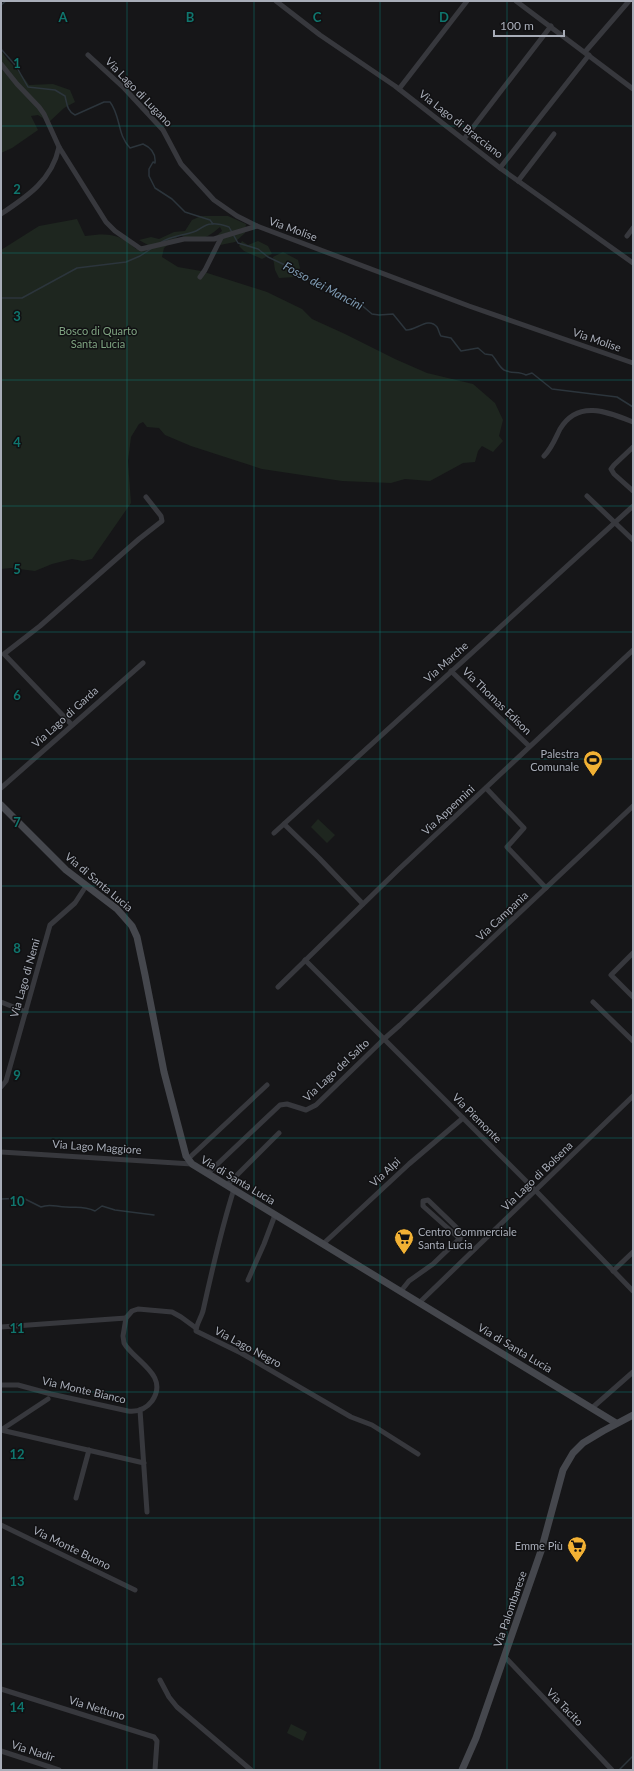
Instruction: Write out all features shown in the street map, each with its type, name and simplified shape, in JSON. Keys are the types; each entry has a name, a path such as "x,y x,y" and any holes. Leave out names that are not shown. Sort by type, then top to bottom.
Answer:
{"street":[{"name":"Via Lago di Bracciano","path":"276,1 320,34 399,89 500,168 633,263"},
{"path":"399,89 467,1"},
{"path":"516,1 633,89"},
{"path":"500,168 629,1"},
{"path":"464,139 551,26"},
{"name":"Via Lago di Lugano","path":"88,55 124,88 164,130 181,164 214,200 237,216 257,226"},
{"name":"Via Molise","path":"1,64 25,93 39,107 49,123 59,147 108,225 141,249 184,239 208,240 221,238 257,226 468,305 633,363"},
{"path":"518,181 554,134"},
{"path":"1,214 40,185 52,167 59,147"},
{"path":"627,236 633,228"},
{"path":"200,277 221,238"},
{"path":"544,456 550,449 562,426 569,418 579,412 591,410 602,411 633,422"},
{"path":"633,447 611,469 614,474 633,491"},
{"path":"587,496 616,522 633,540"},
{"path":"72,725 4,654 30,634 139,538 162,521 161,516 146,497"},
{"name":"Via Marche","path":"274,833 633,506"},
{"name":"Via Appennini","path":"278,987 529,746 633,650"},
{"name":"Via Lago di Garda","path":"1,788 143,663"},
{"name":"Via Thomas Edison","path":"451,671 529,746"},
{"path":"486,788 524,828 507,847 546,888"},
{"name":"Via di Santa Lucia","path":"1,805 59,864 117,909 128,920 134,929 145,974 164,1072 190,1161 275,1215 420,1302 616,1423"},
{"name":"Via Campania","path":"384,1039 633,806"},
{"path":"284,824 363,904"},
{"name":"Via Lago di Nemi","path":"1,1087 6,1081 50,925 75,904 86,886"},
{"path":"633,953 611,975 633,997"},
{"name":"Via Piemonte","path":"305,960 536,1191 633,1291"},
{"path":"1,1002 26,1012"},
{"path":"593,1002 633,1041"},
{"name":"Via Lago del Salto","path":"208,1173 280,1105 287,1104 304,1110 314,1106 384,1039"},
{"path":"190,1161 267,1085"},
{"name":"Via Lago di Bolsena","path":"420,1302 633,1096"},
{"name":"Via Alpi","path":"323,1244 409,1164 463,1118"},
{"path":"227,1185 279,1133"},
{"name":"Via Lago Maggiore","path":"1,1152 190,1161"},
{"path":"1,1328 126,1318 131,1312 136,1310 158,1310 177,1314 196,1328 202,1314 218,1240 234,1189"},
{"path":"401,1291 409,1281 433,1264 460,1239 462,1234 428,1200 423,1201 423,1206 460,1239"},
{"path":"248,1280 275,1215"},
{"path":"613,1271 633,1252"},
{"name":"Via Monte Bianco","path":"1,1385 18,1384 51,1394 121,1409 131,1411 140,1410 152,1400 156,1392 157,1385 151,1372 124,1343 123,1336 126,1318"},
{"name":"Via Lago Negro","path":"196,1328 198,1332 241,1353 351,1417 372,1425 418,1454"},
{"path":"592,1408 633,1372"},
{"path":"1,1430 48,1399"},
{"path":"140,1410 147,1512"},
{"name":"Via Palombarese","path":"462,1770 476,1738 541,1551 563,1470 571,1456 581,1445 616,1423 633,1415"},
{"path":"1,1430 144,1463"},
{"path":"76,1498 89,1450"},
{"name":"Via Monte Buono","path":"1,1525 135,1590"},
{"name":"Via Tacito","path":"505,1657 611,1770"},
{"path":"160,1680 165,1691 177,1707 251,1770"},
{"name":"Via Nettuno","path":"1,1689 154,1736 157,1742 155,1770"},
{"name":"Via Nadir","path":"1,1751 59,1770"}],"green space":[{"path":"1,50 29,85 53,84 70,90 75,102 64,108 49,122 38,115 31,116 38,130 12,148 1,153"},
{"name":"Bosco di Quarto Santa Lucia","path":"201,216 228,216 246,224 245,233 235,242 220,245 215,237 222,231 220,227 206,237 197,239 180,235 164,248 162,257 178,267 201,271 267,292 302,309 312,319 395,359 427,373 473,384 495,403 503,420 499,436 503,441 493,452 482,446 478,451 475,462 463,463 430,481 405,479 391,483 342,481 262,469 191,446 165,435 159,428 147,427 143,422 139,424 131,437 128,461 131,503 92,559 83,561 72,559 52,564 35,571 11,568 1,569 1,250 39,226 77,219 85,236 113,235 124,240 136,249 148,245 139,240 151,237 159,239 174,232 185,231 192,220"},
{"path":"242,241 248,245 258,241 268,246 272,254 262,259 244,251 239,246"},
{"path":"283,252 298,260 300,268 295,277 279,278 275,270 273,257"},
{"path":"318,819 335,835 327,843 311,827"},
{"path":"291,1724 307,1732 303,1741 287,1733"}],"waterway":[{"path":"1,5 6,1"},
{"path":"1,49 16,66 28,87 55,90 65,96 69,109 75,115 104,102 110,102 116,113 123,137 130,148 143,144 149,147 153,152 155,163 153,162 149,169 149,176 155,188 172,199 185,212 210,220 213,224"},
{"name":"Fosso dei Mancini","path":"160,243 169,238 192,233 209,224 218,224 229,227 238,243 258,249 268,257 285,265 293,271 306,276 313,283 327,287 336,294 359,303 372,314 393,314 406,330 410,330 426,323 433,324 437,327 441,336 451,338 461,351 478,348 485,354 492,355 504,370 526,375 532,373 552,389 617,397 633,407"},
{"name":"Fosso dei Mancini","path":"1,298 22,298 77,268 126,262 140,256 152,248"},
{"path":"1,1199 23,1198 41,1207 50,1205 88,1208 95,1211 102,1206 115,1210 154,1215"},
{"path":"619,1770 633,1756"}],"place":[{"name":"Palestra Comunale","path":"593,777"},
{"name":"Centro Commerciale Santa Lucia","path":"404,1255"},
{"name":"Emme Più","path":"577,1563"}]}
